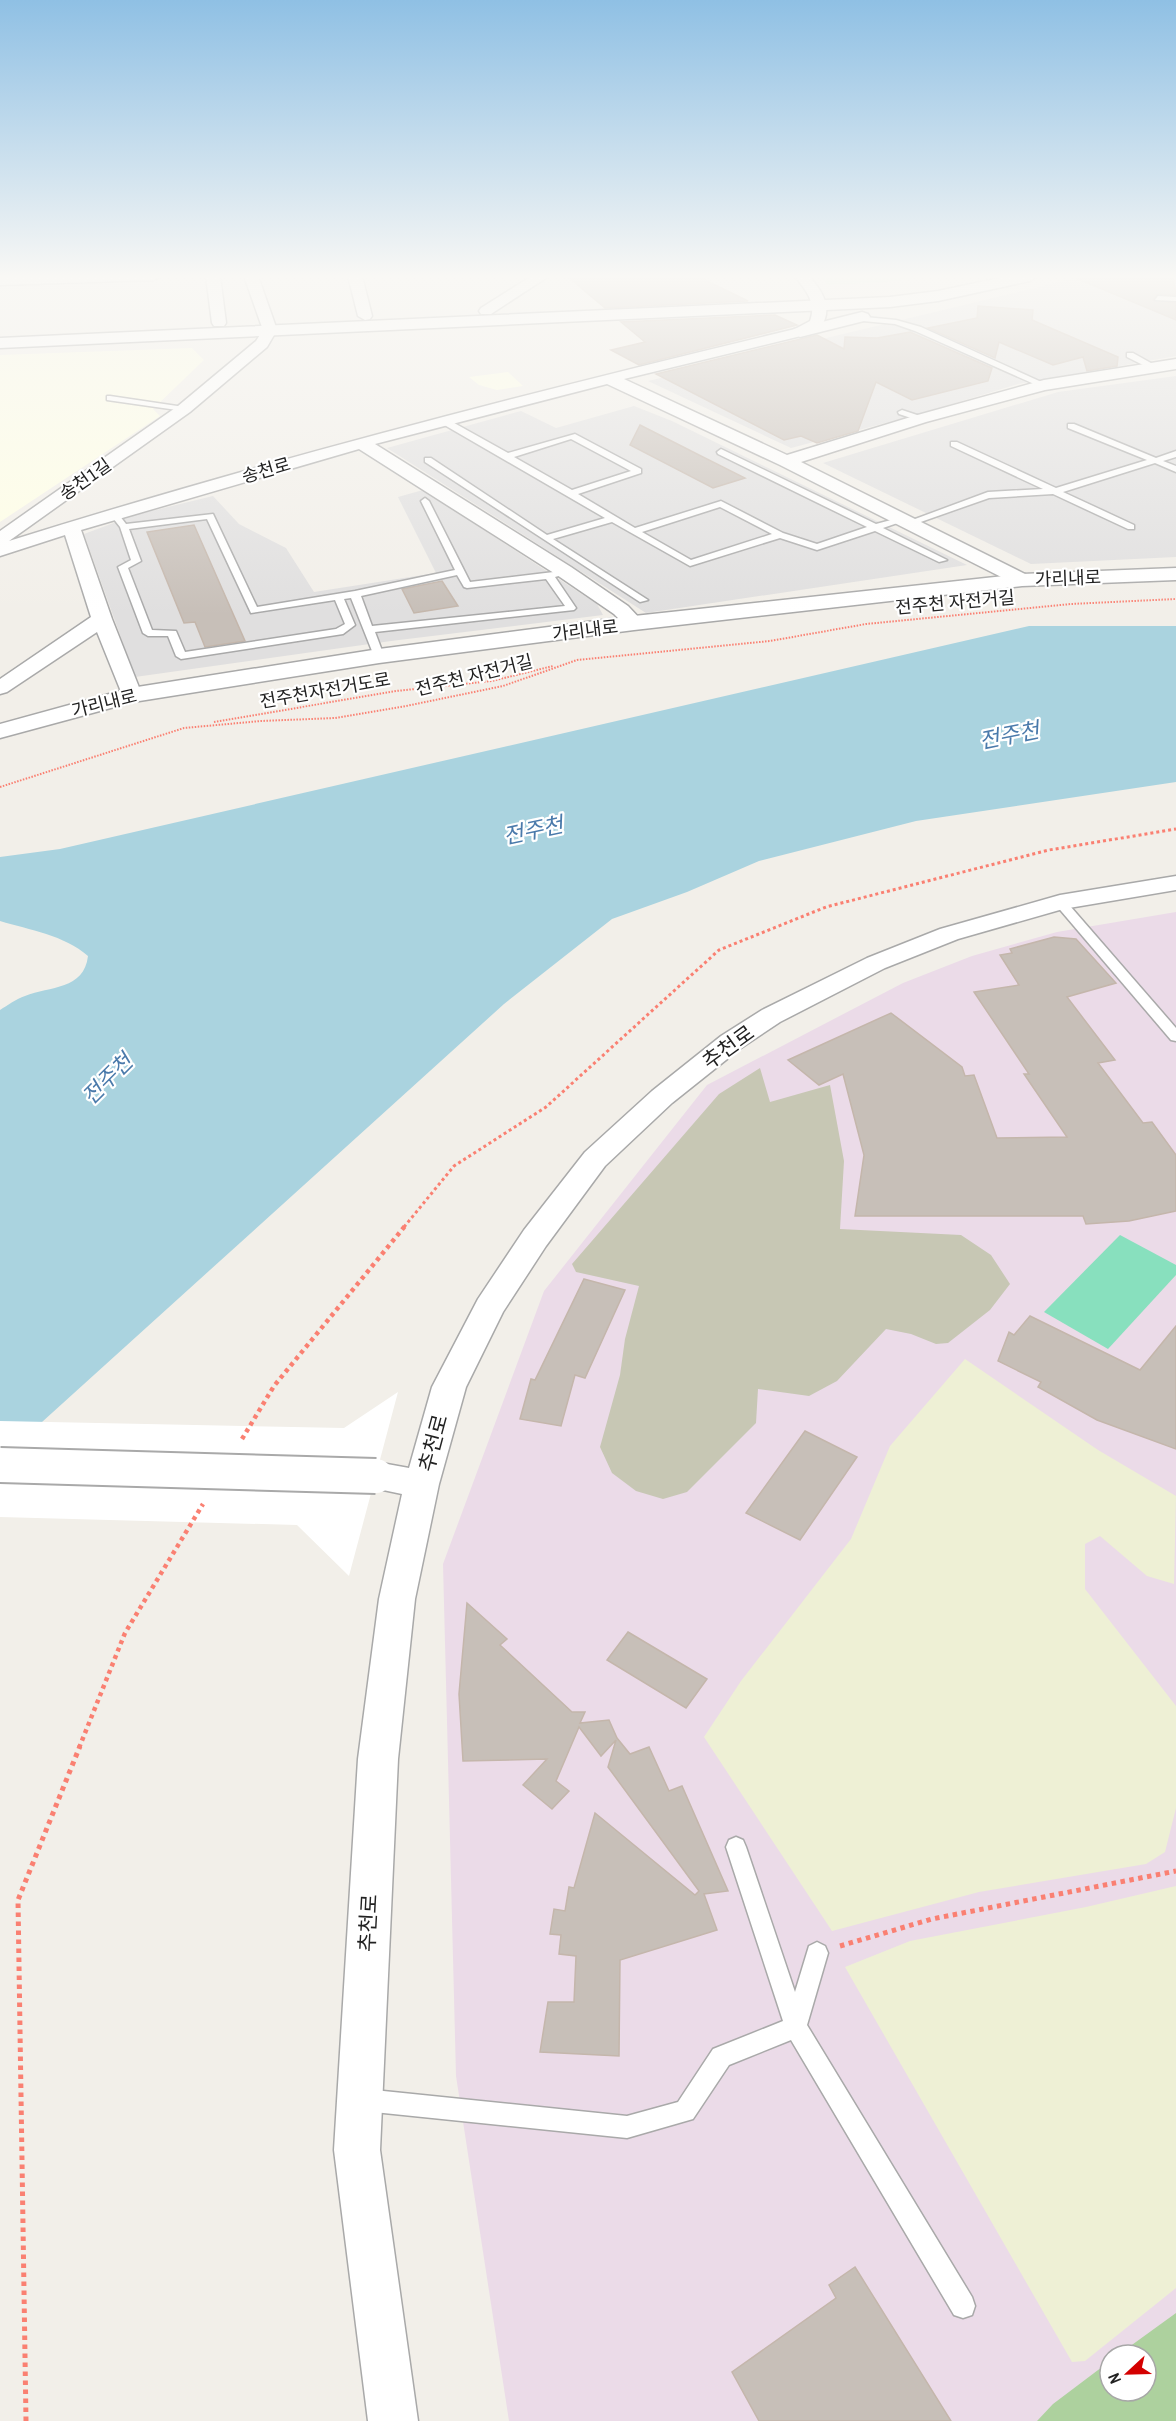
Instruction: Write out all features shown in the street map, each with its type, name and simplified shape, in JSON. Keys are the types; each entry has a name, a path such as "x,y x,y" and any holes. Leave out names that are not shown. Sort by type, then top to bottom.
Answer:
{"street":[{"name":"송천1길","path":"0,539 184,409 208,389"},
{"name":"송천로","path":"0,550 71,526 119,520 362,443 566,389"},
{"path":"632,389 907,520 1022,580"},
{"path":"786,461 920,419 1029,389"},
{"path":"362,443 557,574 621,610 634,623"},
{"path":"71,526 102,619 131,695"},
{"name":"가리내로","path":"0,731 131,695 379,656 634,623 1022,580 1176,574"},
{"path":"0,688 102,619"},
{"path":"0,723 30,722"},
{"name":"추천로","path":"393,2421 357,2150 378,1759 397,1599 422,1484 449,1387 489,1307 535,1238 596,1159 662,1097 731,1042 771,1016 814,992 876,963 949,934 1060,902 1176,883"},
{"path":"0,1465 376,1476 422,1484"}],"lane":[{"path":"110,398 184,409"},
{"path":"902,412 920,419"},
{"path":"444,421 690,563 780,535"},
{"path":"1071,426 1176,469"},
{"path":"507,456 572,436 638,471 570,494"},
{"path":"954,444 1131,527"},
{"path":"721,452 942,560"},
{"path":"634,531 721,504 780,535 817,547 873,528 988,495 1057,491 1176,454"},
{"path":"428,460 643,600"},
{"path":"370,629 571,608 557,574 467,585 425,501"},
{"path":"339,598 350,625 339,632 181,656 172,633 148,633 123,567 136,561 119,520 210,516 254,611 339,598 460,571"},
{"path":"546,538 611,519"},
{"path":"355,594 379,656"},
{"path":"1060,902 1176,1037"},
{"path":"736,1847 796,2027 963,2306"},
{"path":"796,2027 816,1953"},
{"path":"358,2099 627,2127 685,2110 721,2057 796,2027"}],"path":[{"name":"전주천 자전거길","path":"0,787 184,728 261,720 335,718 406,706 503,686 576,660 770,641 878,623 1071,604 1176,599"},
{"name":"전주천자전거도로","path":"184,728 396,692 492,681 576,660"},
{"path":"816,1953 932,1919 1176,1871"}],"shaded area":[{"path":"0,389 174,389 153,409 160,416 0,522"},
{"path":"665,389 1002,389 919,414 791,448"},
{"path":"1080,389 1176,389 1176,557 1031,564 823,463 1058,392"},
{"path":"634,406 672,421 967,565 646,613 387,448 521,411 556,428"},
{"path":"423,490 597,604 603,615 391,641 135,677 84,534 135,515 213,496 239,524 286,548 314,592 436,573 398,497"},
{"path":"1176,912 1176,2421 509,2421 456,2076 443,1564 544,1291 707,1085 903,983 972,956 1057,932"},
{"path":"760,1068 770,1102 830,1085 844,1161 840,1229 961,1235 991,1255 1010,1284 990,1310 948,1343 936,1344 911,1334 886,1329 837,1381 809,1396 758,1389 756,1423 687,1492 663,1499 636,1491 612,1473 600,1447 620,1375 625,1339 639,1286 576,1272 572,1264 719,1094"},
{"path":"965,1359 1098,1450 1176,1496 1174,1584 1147,1576 1100,1536 1085,1544 1085,1589 1176,1706 1176,1808 1165,1852 1146,1864 979,1892 832,1931 704,1737 741,1681 851,1539 890,1446"},
{"path":"1176,1886 1176,2288 1107,2343 1098,2343 1098,2351 1085,2361 1072,2362 845,1967 910,1941 1086,1907"}],"green space":[{"path":"1120,1235 1176,1265 1176,1275 1108,1349 1044,1312"},
{"path":"1176,2313 1176,2421 1037,2421 1053,2404 1098,2370 1098,2403 1158,2403 1158,2343 1135,2343"}],"water":[{"name":"전주천","path":"1029,626 1176,626 1176,782 916,821 759,861 687,892 612,919 504,1004 0,1460 0,1010 22,997 73,981 85,967 88,956 58,938 0,921 0,857 60,849"}],"pier":[{"path":"398,1392 349,1576 297,1525 0,1517 0,1421 344,1428"}],"building":[{"path":"685,389 873,389 858,431 817,443 801,436 784,440"},
{"path":"890,389 956,389 912,400"},
{"path":"640,425 745,478 713,488 630,445"},
{"path":"194,525 245,641 205,647 195,622 184,623 147,532"},
{"path":"442,581 458,606 414,613 402,589"},
{"path":"1054,937 1076,939 1116,983 1067,997 1115,1060 1098,1063 1143,1123 1152,1122 1176,1155 1176,1211 1129,1221 1086,1224 1083,1216 855,1216 864,1155 843,1074 819,1085 788,1060 891,1013 962,1067 965,1076 974,1075 997,1138 1067,1137 1024,1074 1029,1074 974,992 1019,985 1000,955 1012,953 1010,949"},
{"path":"584,1279 625,1290 585,1378 575,1375 561,1426 520,1419 531,1379 535,1380"},
{"path":"1030,1316 1140,1370 1176,1326 1176,1449 1097,1420 1038,1387 1041,1382 998,1361 1009,1332 1014,1335"},
{"path":"805,1431 857,1457 800,1540 746,1513"},
{"path":"467,1603 507,1639 500,1645 572,1712 585,1712 580,1723 609,1720 617,1738 630,1754 649,1747 669,1791 682,1786 728,1891 704,1894 717,1930 620,1960 619,2056 540,2052 548,2002 574,2002 576,1956 559,1954 561,1935 550,1934 554,1909 565,1911 569,1887 574,1888 595,1813 695,1895 699,1891 608,1767 616,1740 601,1756 579,1727 556,1781 569,1791 552,1809 523,1785 547,1759 463,1761 459,1694"},
{"path":"628,1632 707,1679 686,1708 607,1660"},
{"path":"855,2267 951,2421 759,2421 732,2372 836,2298 829,2285"}]}
